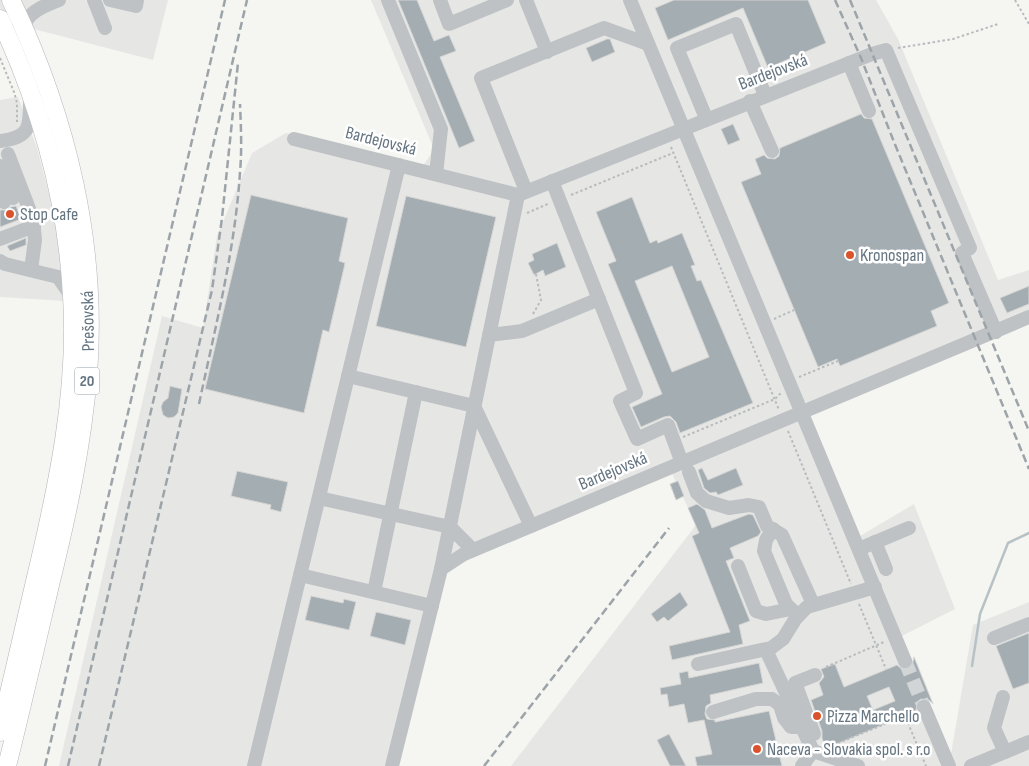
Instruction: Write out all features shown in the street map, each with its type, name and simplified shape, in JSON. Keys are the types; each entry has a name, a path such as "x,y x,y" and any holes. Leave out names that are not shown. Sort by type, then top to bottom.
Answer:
{"main road":[{"name":"Prešovská","path":"8,766 72,491 84,416 89,350 85,246 71,162 25,24 11,0"},
{"name":"Prešovská","path":"0,19 30,92 48,143 67,240 72,298 71,370 62,456 46,536 0,732"}],"street":[{"path":"25,24 30,0"},
{"path":"25,24 31,14 59,0"},
{"path":"94,0 105,28"},
{"path":"110,0 136,6 137,0"},
{"path":"388,0 441,129 436,174"},
{"path":"440,0 449,24 507,0"},
{"path":"526,0 547,52"},
{"path":"630,0 905,661"},
{"path":"706,118 677,48 736,24 765,95"},
{"path":"392,766 441,569 513,218 522,193 481,78 604,28 648,44"},
{"path":"886,50 970,248 962,253 996,332"},
{"name":"Bardejovská","path":"294,139 522,193 706,118 886,50"},
{"path":"849,63 868,110"},
{"name":"Prešovská","path":"24,132 30,121 30,92"},
{"path":"750,101 772,151"},
{"path":"8,198 4,149 24,132"},
{"path":"254,766 398,165"},
{"path":"0,166 8,198 34,226 31,270"},
{"path":"552,181 636,393 620,401 637,438 668,425 697,493 706,501 729,508 749,505 759,507 767,526 782,535 814,604"},
{"path":"0,240 34,226"},
{"path":"0,261 4,264 58,277 72,298"},
{"path":"489,335 525,330 599,299"},
{"name":"Bardejovská","path":"441,569 473,550 531,526 686,468 784,420 976,338 1029,318"},
{"path":"348,376 474,406"},
{"path":"374,592 416,392"},
{"path":"474,406 531,526"},
{"path":"319,498 450,527 473,550"},
{"path":"859,549 909,528"},
{"path":"773,529 766,540 764,550 786,604 794,612"},
{"path":"875,542 886,569"},
{"path":"738,566 756,611 766,614 801,611 814,604 875,587"},
{"path":"300,575 432,606"},
{"path":"698,664 766,650 783,639 794,612"},
{"path":"994,638 1029,624"},
{"path":"766,650 802,727 818,752 858,766"},
{"path":"818,752 795,683 821,671"},
{"path":"1003,698 994,728 1005,752"},
{"path":"713,712 756,699 772,699 780,705 784,718 791,727 802,727"},
{"path":"924,707 949,766"},
{"path":"971,766 1029,742"},
{"path":"802,766 818,752"}],"path":[{"path":"1015,0 1029,24"},
{"path":"886,50 953,39 998,24"},
{"path":"0,58 17,103 16,120 24,132"},
{"path":"666,135 886,669"},
{"path":"513,218 674,153"},
{"path":"525,330 541,300 536,274"},
{"path":"674,441 775,399 795,378 838,361"},
{"path":"821,671 876,645"},
{"path":"818,752 905,716 926,766"}],"shaded area":[{"path":"0,0 168,0 153,60 7,22 0,7"},
{"path":"371,0 876,0 898,39 998,280 1029,270 1029,320 804,412 855,539 914,504 955,609 896,639 947,766 511,766 696,525 668,465 436,564 388,766 59,766 162,316 203,328 217,236 252,153 286,133 423,166 434,149"},
{"path":"18,97 37,148 55,217 66,301 0,297 0,100"},
{"path":"1029,602 1029,766 949,766 973,625"}],"building":[{"path":"398,0 417,0 434,41 449,35 456,51 440,57 475,141 459,148"},
{"path":"674,0 808,0 826,43 768,68 743,8 668,40 655,8"},
{"path":"610,39 615,52 592,62 586,48"},
{"name":"Kronospan","path":"861,114 864,118 872,119 949,303 931,311 937,326 840,366 837,359 818,367 741,182 761,174 755,159 764,155 767,158 775,159 779,156 780,148"},
{"path":"733,124 740,140 728,145 721,129"},
{"path":"251,195 348,218 339,261 345,263 344,268 329,332 323,330 304,413 205,389"},
{"path":"406,196 496,217 466,347 376,326"},
{"path":"632,197 650,243 657,240 658,243 682,233 695,265 691,266 697,281 701,280 753,403 680,433 676,422 670,416 641,427 632,407 662,394 608,264 616,261 596,212","holes":["672,266 709,357 672,372 635,281"]},
{"name":"Stop Cafe","path":"16,206 21,219 0,227 0,210 7,210"},
{"path":"26,238 26,245 10,251 7,246"},
{"path":"557,243 566,267 545,276 543,270 534,275 528,263 534,260 532,254"},
{"path":"1029,286 1029,304 1007,313 1000,298"},
{"path":"170,386 182,389 178,413 174,417 168,418 163,415 161,407 168,398"},
{"path":"702,468 708,480 736,468 743,485 718,495 716,492 710,493 704,488 698,470"},
{"path":"237,471 288,482 281,512 270,509 271,505 231,496"},
{"path":"678,481 684,496 676,500 670,484"},
{"path":"697,504 705,510 712,528 749,514 753,515 761,532 758,536 730,548 734,558 726,561 750,621 739,625 743,644 672,660 669,646 730,632 692,536 699,533 688,508"},
{"path":"680,592 688,605 668,621 664,617 657,622 651,614"},
{"path":"311,596 343,603 344,599 356,602 349,630 305,620"},
{"path":"376,612 411,620 405,645 370,636"},
{"path":"1029,633 1029,683 1013,689 996,646"},
{"path":"914,657 933,704 929,700 921,699 917,702 916,711 829,747 825,746 811,700 823,695 819,683 824,677 821,669 835,664 844,687 897,665 903,670 909,669 912,666","holes":["889,687 895,701 873,710 867,696"]},
{"path":"759,663 763,683 710,695 711,703 706,706 705,714 707,719 715,720 715,722 769,711 782,766 697,766 695,757 712,754 704,720 688,723 684,704 669,707 667,694 661,695 660,688 681,684 679,673 688,671 689,678"},
{"path":"669,734 686,766 670,766 657,740"}],"waterway":[{"path":"972,666 980,614 1008,543 1029,533"}],"tunnel":[{"path":"905,661 924,707"}],"railway":[{"path":"45,766 225,0"},
{"path":"68,766 247,0"},
{"path":"835,0 861,58 1029,469"},
{"path":"850,0 1029,431"},
{"path":"99,766 212,290 222,218 238,63"},
{"path":"199,404 224,289 234,231 241,164 240,104"},
{"path":"484,766 669,528"}],"place":[{"name":"Stop Cafe","path":"10,214"},
{"name":"Kronospan","path":"850,255"},
{"name":"Pizza Marchello","path":"817,716"},
{"name":"Naceva - Slovakia spol. s r.o","path":"757,749"}]}
